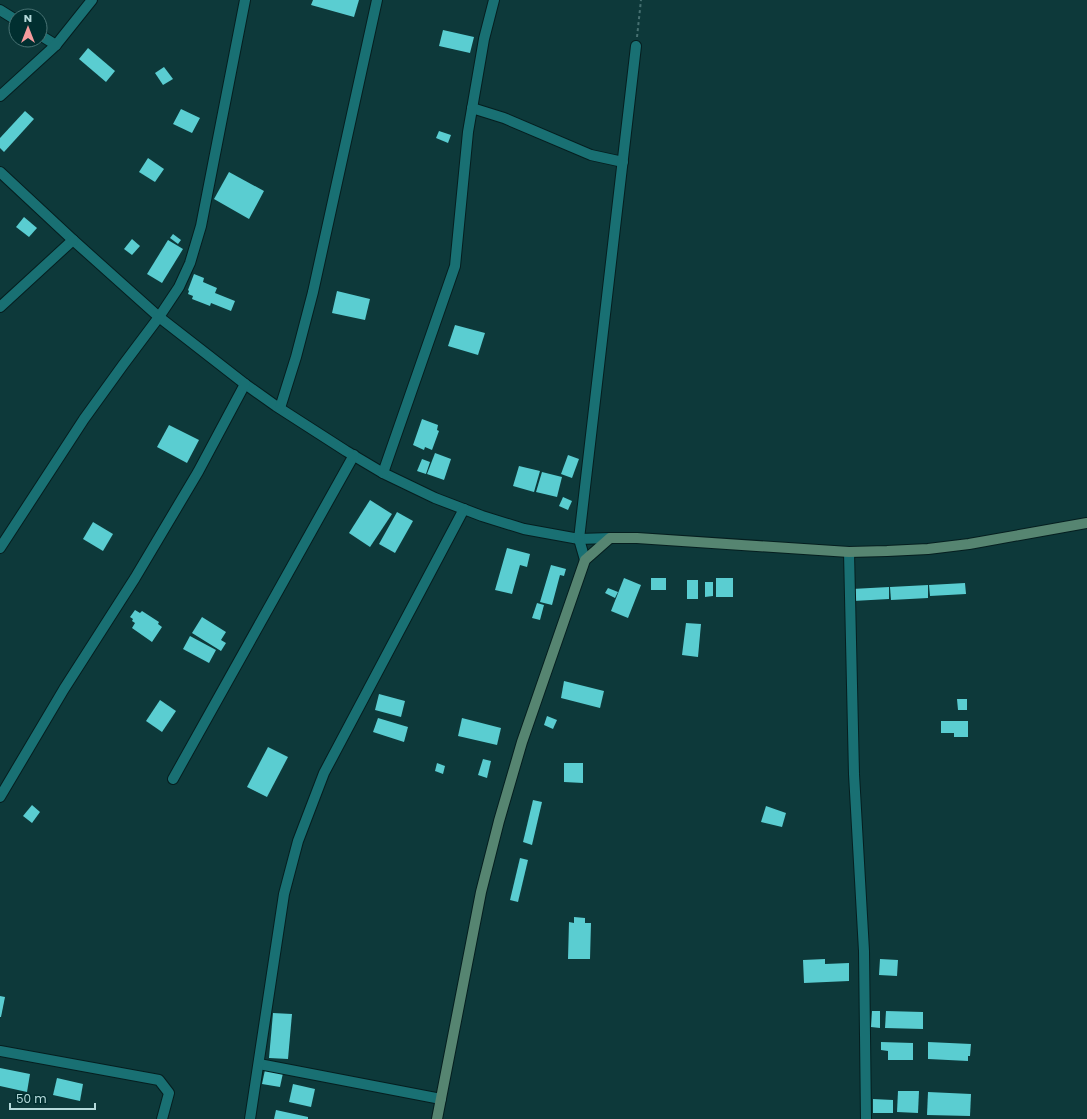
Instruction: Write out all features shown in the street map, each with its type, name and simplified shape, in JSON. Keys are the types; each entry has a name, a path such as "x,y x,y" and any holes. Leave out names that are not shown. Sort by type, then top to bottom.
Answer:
{"street":[{"path":"0,96 56,45 92,0"},
{"path":"0,548 89,413 179,287 190,263 201,226 245,0"},
{"path":"280,408 296,357 313,292 377,0"},
{"path":"384,473 456,266 468,132 484,39 494,0"},
{"path":"48,40 56,45"},
{"path":"585,560 579,539 636,46"},
{"path":"472,108 504,118 592,155 623,162"},
{"path":"0,172 159,317 245,384 280,408 384,473 435,498 524,529 579,539 637,538 849,552 928,549 1035,533 1087,523"},
{"path":"0,307 73,240"},
{"path":"0,797 64,689 151,551 198,472 245,384"},
{"path":"173,779 354,455"},
{"path":"250,1119 284,894 298,841 324,773 464,509"},
{"path":"437,1119 481,892 499,821 522,742 585,560 610,538"},
{"path":"849,552 854,774 864,951 866,1119"},
{"path":"0,1051 159,1080 169,1093 162,1119"},
{"path":"259,1064 441,1099"}],"path":[{"path":"636,46 641,0"}],"building":[{"path":"313,0 359,0 354,17 311,5"},
{"path":"443,30 474,37 470,53 439,46"},
{"path":"88,48 115,71 106,82 79,59"},
{"path":"164,67 173,79 163,85 155,73"},
{"path":"181,109 200,118 192,133 173,124"},
{"path":"25,111 34,119 4,152 0,148 0,138"},
{"path":"439,131 451,135 448,143 436,138"},
{"path":"148,158 164,169 155,182 139,172"},
{"path":"229,172 264,191 249,219 214,199"},
{"path":"24,217 37,228 29,237 16,227"},
{"path":"173,234 181,240 178,244 170,238"},
{"path":"132,239 140,246 132,255 124,249"},
{"path":"168,240 183,249 162,283 147,274"},
{"path":"194,274 204,278 203,282 217,288 215,293 235,301 231,311 211,303 210,306 192,299 193,296 188,294 188,290"},
{"path":"337,291 370,299 365,320 332,313"},
{"path":"455,325 485,333 478,355 448,346"},
{"path":"422,419 438,425 437,430 439,431 432,450 425,447 424,450 413,445"},
{"path":"169,425 199,440 187,463 157,447"},
{"path":"435,453 451,459 444,480 427,474"},
{"path":"568,455 579,459 572,478 561,474"},
{"path":"422,459 430,462 426,474 417,471"},
{"path":"519,466 540,471 534,492 513,486"},
{"path":"542,472 562,477 557,497 536,492"},
{"path":"563,497 572,501 568,510 559,506"},
{"path":"370,500 392,514 370,547 349,533"},
{"path":"397,512 413,521 395,553 379,544"},
{"path":"93,522 113,534 103,551 83,539"},
{"path":"507,548 530,554 527,567 520,565 512,594 495,590"},
{"path":"551,565 566,569 564,576 560,575 552,605 540,602"},
{"path":"624,578 641,585 628,618 611,611"},
{"path":"651,578 666,578 666,590 651,590"},
{"path":"716,578 733,578 733,597 716,597"},
{"path":"687,580 698,580 698,599 687,599"},
{"path":"705,582 713,582 713,596 705,597"},
{"path":"965,583 966,594 930,596 929,585"},
{"path":"928,585 928,598 891,600 890,587"},
{"path":"889,587 889,599 853,601 852,589"},
{"path":"608,588 618,592 615,598 605,593"},
{"path":"537,603 544,605 540,620 532,618"},
{"path":"135,610 140,613 142,611 159,622 158,624 162,627 152,642 132,628 135,623 130,617"},
{"path":"202,617 226,632 221,640 226,643 221,651 192,633"},
{"path":"686,623 701,624 698,657 682,655"},
{"path":"190,636 216,650 209,663 183,649"},
{"path":"564,681 604,691 600,708 561,698"},
{"path":"379,694 405,701 401,717 375,710"},
{"path":"957,699 967,699 967,710 958,710"},
{"path":"160,700 176,711 162,732 146,721"},
{"path":"547,716 557,720 553,729 544,725"},
{"path":"378,718 408,727 404,742 373,732"},
{"path":"462,718 501,728 497,745 458,736"},
{"path":"941,721 968,721 968,737 954,737 954,733 941,733"},
{"path":"268,747 288,757 267,797 247,787"},
{"path":"483,759 491,761 487,778 478,775"},
{"path":"437,763 445,766 443,774 435,771"},
{"path":"564,763 583,763 583,783 564,782"},
{"path":"533,800 542,802 532,845 523,842"},
{"path":"32,805 40,812 32,823 23,816"},
{"path":"766,806 786,813 782,827 761,822"},
{"path":"520,858 528,860 518,902 510,900"},
{"path":"574,917 585,918 585,923 591,923 590,959 568,959 569,922 574,923"},
{"path":"825,959 825,964 849,963 849,981 804,983 803,960"},
{"path":"880,959 898,960 897,976 879,975"},
{"path":"0,996 5,997 1,1017 0,1017"},
{"path":"872,1011 880,1011 880,1028 871,1027"},
{"path":"886,1011 923,1012 923,1029 885,1028"},
{"path":"273,1013 292,1014 288,1059 269,1058"},
{"path":"881,1042 913,1043 913,1060 888,1060 888,1051 881,1050"},
{"path":"928,1042 971,1044 968,1061 928,1059"},
{"path":"0,1068 30,1074 27,1092 0,1086"},
{"path":"265,1070 283,1073 280,1087 262,1084"},
{"path":"57,1078 83,1084 80,1101 53,1095"},
{"path":"293,1084 315,1089 311,1107 289,1102"},
{"path":"898,1091 919,1091 918,1113 897,1112"},
{"path":"928,1092 971,1094 970,1116 927,1115"},
{"path":"873,1099 893,1100 893,1113 873,1113"},
{"path":"276,1110 308,1117 308,1119 274,1119"}]}
